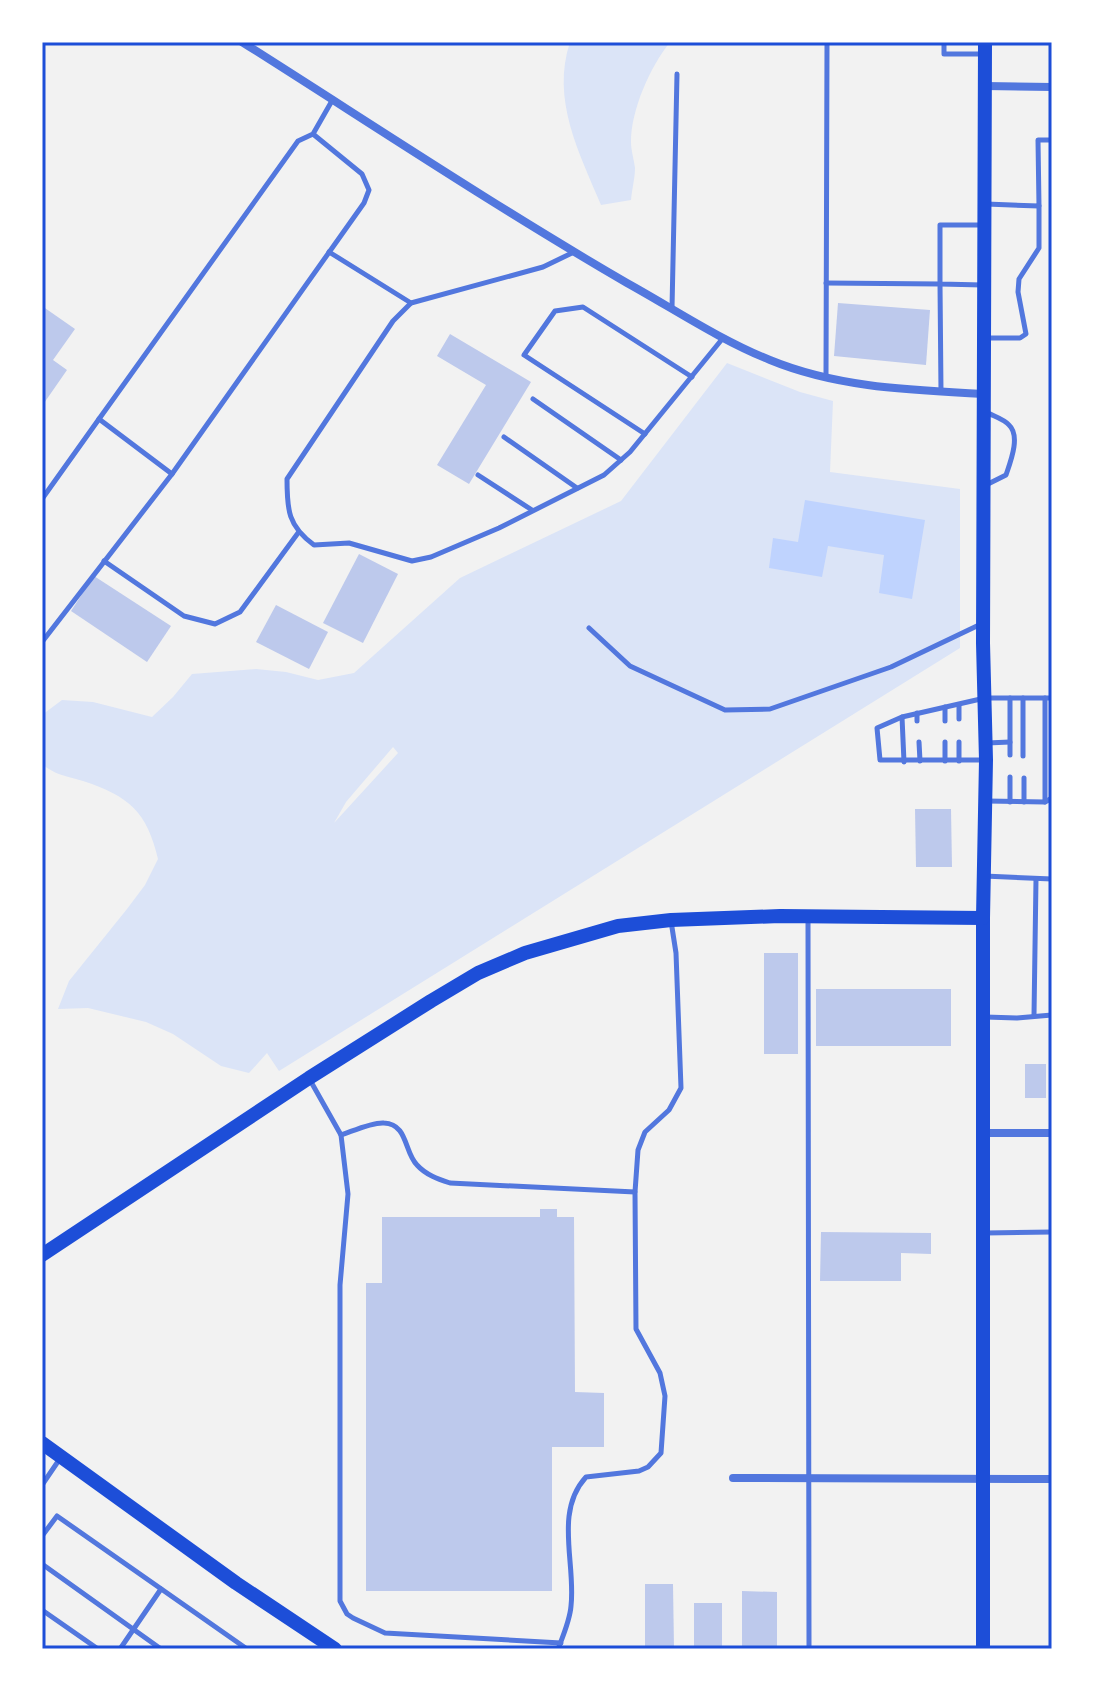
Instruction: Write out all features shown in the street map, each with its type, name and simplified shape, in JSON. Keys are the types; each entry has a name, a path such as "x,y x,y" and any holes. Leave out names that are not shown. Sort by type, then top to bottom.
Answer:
{"main road":[{"path":"983,1649 985,48"},
{"path":"42,1255 431,1001 478,973 513,958 569,938 618,926 671,920 983,918"},
{"path":"42,1443 236,1583 335,1649"}],"street":[{"path":"242,42 574,252 771,361 826,377 895,389 985,394"},
{"path":"985,86 1052,87"},
{"path":"984,1133 1052,1133"},
{"path":"733,1478 1052,1479"}],"lane":[{"path":"826,377 827,42"},
{"path":"944,42 944,54 985,48"},
{"path":"672,308 677,74"},
{"path":"42,499 298,141 313,134 333,99"},
{"path":"42,642 172,474 364,203 369,190 362,174 313,134"},
{"path":"985,338 1020,338 1026,334 1018,292 1019,279 1039,248 1038,140 1052,140"},
{"path":"985,204 1039,206"},
{"path":"941,392 940,225 985,225"},
{"path":"329,252 411,303"},
{"path":"574,252 543,267 411,303 380,340 287,479 287,508 298,533 314,545 349,543 412,561 431,557 533,511 604,475 621,460 724,337"},
{"path":"826,283 985,285"},
{"path":"645,434 524,355 555,311 583,307 692,377"},
{"path":"533,399 621,460"},
{"path":"985,412 1010,425 1014,432 1013,456 1006,475 985,486"},
{"path":"99,419 172,474"},
{"path":"504,437 578,488"},
{"path":"478,475 533,511"},
{"path":"104,561 184,616 215,624 240,612 298,533"},
{"path":"589,628 630,666 725,710 740,710 770,709 891,667 983,623"},
{"path":"986,760 880,760 877,728 902,717 985,698 1049,698 1045,802"},
{"path":"1010,698 1010,755"},
{"path":"1023,698 1023,756"},
{"path":"959,705 959,719"},
{"path":"945,707 945,721"},
{"path":"917,713 917,721"},
{"path":"902,717 904,762"},
{"path":"919,742 920,761"},
{"path":"945,742 945,761"},
{"path":"959,742 959,761"},
{"path":"985,743 1010,742"},
{"path":"1010,777 1010,802"},
{"path":"1024,778 1024,802"},
{"path":"985,801 1045,802 1052,798"},
{"path":"983,876 1052,879"},
{"path":"1034,1015 1036,879"},
{"path":"808,917 809,1649"},
{"path":"309,1078 341,1135 348,1194 340,1285 340,1601 347,1614 385,1633 559,1646 571,1607 569,1525 572,1494 586,1477 639,1471 648,1467 661,1453 665,1396 660,1373 636,1329 635,1192 638,1150 645,1132 669,1110 681,1088 676,953 671,920"},
{"path":"983,1017 1052,1015"},
{"path":"341,1135 384,1123 396,1127 405,1137 415,1164 431,1176 450,1183 635,1192"},
{"path":"984,1233 1052,1232"},
{"path":"42,1485 61,1457"},
{"path":"42,1536 57,1516 247,1649"},
{"path":"42,1564 161,1649"},
{"path":"120,1649 161,1589"},
{"path":"42,1610 98,1649"}],"shaded area":[{"path":"570,42 670,42 649,76 634,116 631,142 635,172 631,200 601,205 577,145 570,125 564,84"},
{"path":"727,363 800,392 833,401 830,472 960,489 960,648 279,1071 267,1053 249,1073 221,1066 173,1034 146,1022 88,1008 58,1009 69,981 145,885 158,859 148,829 134,808 113,793 56,773 42,764 42,715 62,700 93,702 152,717 192,674 256,669 318,680 354,673 460,578 621,501","holes":["393,747 398,753 334,823 346,802"]}],"water":[{"path":"805,500 925,520 912,599 879,593 884,555 828,546 822,577 769,568 773,538 798,542"}],"building":[{"path":"838,303 930,310 926,365 834,356"},
{"path":"42,306 75,329 53,360 67,370 42,406"},
{"path":"450,334 531,382 469,484 437,465 486,385 437,356"},
{"path":"359,554 398,574 363,643 323,623"},
{"path":"94,576 171,626 147,662 71,611"},
{"path":"276,605 328,632 309,669 256,642"},
{"path":"915,809 951,809 952,867 916,867"},
{"path":"764,953 798,953 798,1054 764,1054"},
{"path":"816,989 951,989 951,1046 816,1046"},
{"path":"1025,1064 1046,1064 1046,1098 1025,1098"},
{"path":"540,1209 557,1209 557,1217 574,1217 575,1392 604,1393 604,1447 552,1447 552,1591 366,1591 366,1283 382,1283 382,1217 540,1217"},
{"path":"821,1232 931,1233 931,1254 901,1253 901,1281 820,1281"},
{"path":"645,1584 673,1584 674,1649 645,1649"},
{"path":"742,1591 777,1592 777,1649 742,1649"},
{"path":"694,1603 722,1603 722,1649 694,1649"}]}
